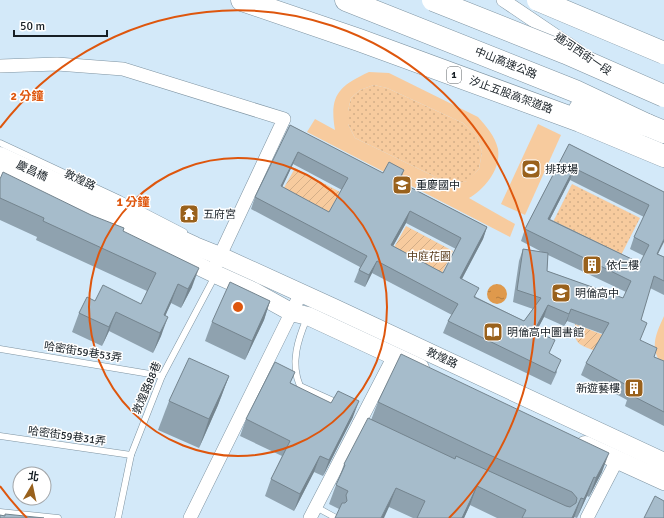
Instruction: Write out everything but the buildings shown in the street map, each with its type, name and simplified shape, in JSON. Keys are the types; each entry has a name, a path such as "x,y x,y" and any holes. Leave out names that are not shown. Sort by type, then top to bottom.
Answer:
{"highway":[{"name":"汐止五股高架道路","path":"242,0 359,40 580,121 664,156"},
{"name":"1","path":"278,0 575,108 656,128"},
{"name":"中山高速公路","path":"346,0 575,91 656,128"},
{"path":"433,0 566,53 664,96"},
{"path":"538,0 664,53"}],"street":[{"name":"通河西街一段","path":"503,0 664,107"},
{"path":"0,66 57,64 123,69 284,119 220,256 214,273"},
{"name":"慶昌橋","path":"0,156 188,258"},
{"name":"慶昌橋","path":"0,170 188,258"},
{"name":"敦煌路","path":"188,258 220,256 664,462"},
{"name":"敦煌路","path":"188,258 214,273 300,314 436,376"},
{"path":"190,518 300,314 301,293"},
{"path":"313,513 394,356"},
{"path":"359,424 388,438"},
{"path":"568,437 664,481"},
{"path":"587,518 617,460"}],"lane":[{"path":"565,4 631,46"},
{"name":"敦煌路","path":"0,143 176,227 220,256"},
{"name":"敦煌路88巷","path":"118,518 131,455 162,376 214,273"},
{"path":"300,314 300,334 295,356 300,386 346,407"},
{"name":"哈密街59巷53弄","path":"0,349 162,376"},
{"name":"哈密街59巷31弄","path":"0,436 131,455"},
{"path":"0,512 58,518"},
{"path":"313,513 336,518"}],"green space":[{"path":"369,72 389,73 478,117 495,140 498,149 498,156 497,164 491,178 481,189 469,198 515,224 510,237 307,132 315,119 335,130 334,108 338,93 343,87","holes":["374,85 387,88 463,123 477,136 482,152 479,169 467,181 448,183 355,138 348,124 348,111 351,98 360,90"]},
{"path":"374,85 387,88 463,123 477,136 482,152 479,169 468,181 448,183 355,138 348,124 348,111 351,98 360,90"},
{"name":"排球場","path":"538,124 561,135 525,215 501,204"},
{"path":"295,168 340,192 324,220 280,195"},
{"path":"572,184 640,218 616,265 549,230"},
{"name":"中庭花園","path":"406,226 453,251 439,279 391,253"},
{"path":"664,316 664,368 656,354 655,342"},
{"path":"575,324 606,336 596,351 578,343 575,336"}],"water":[{"path":"493,284 501,284 507,290 507,298 501,304 493,304 487,298 487,290"}],"place":[{"name":"排球場","path":"531,169"},
{"name":"重慶國中","path":"402,185"},
{"name":"五府宮","path":"189,214"},
{"name":"依仁樓","path":"592,265"},
{"name":"明倫高中","path":"561,293"},
{"name":"明倫高中圖書館","path":"493,332"},
{"name":"新遊藝樓","path":"634,388"}]}
